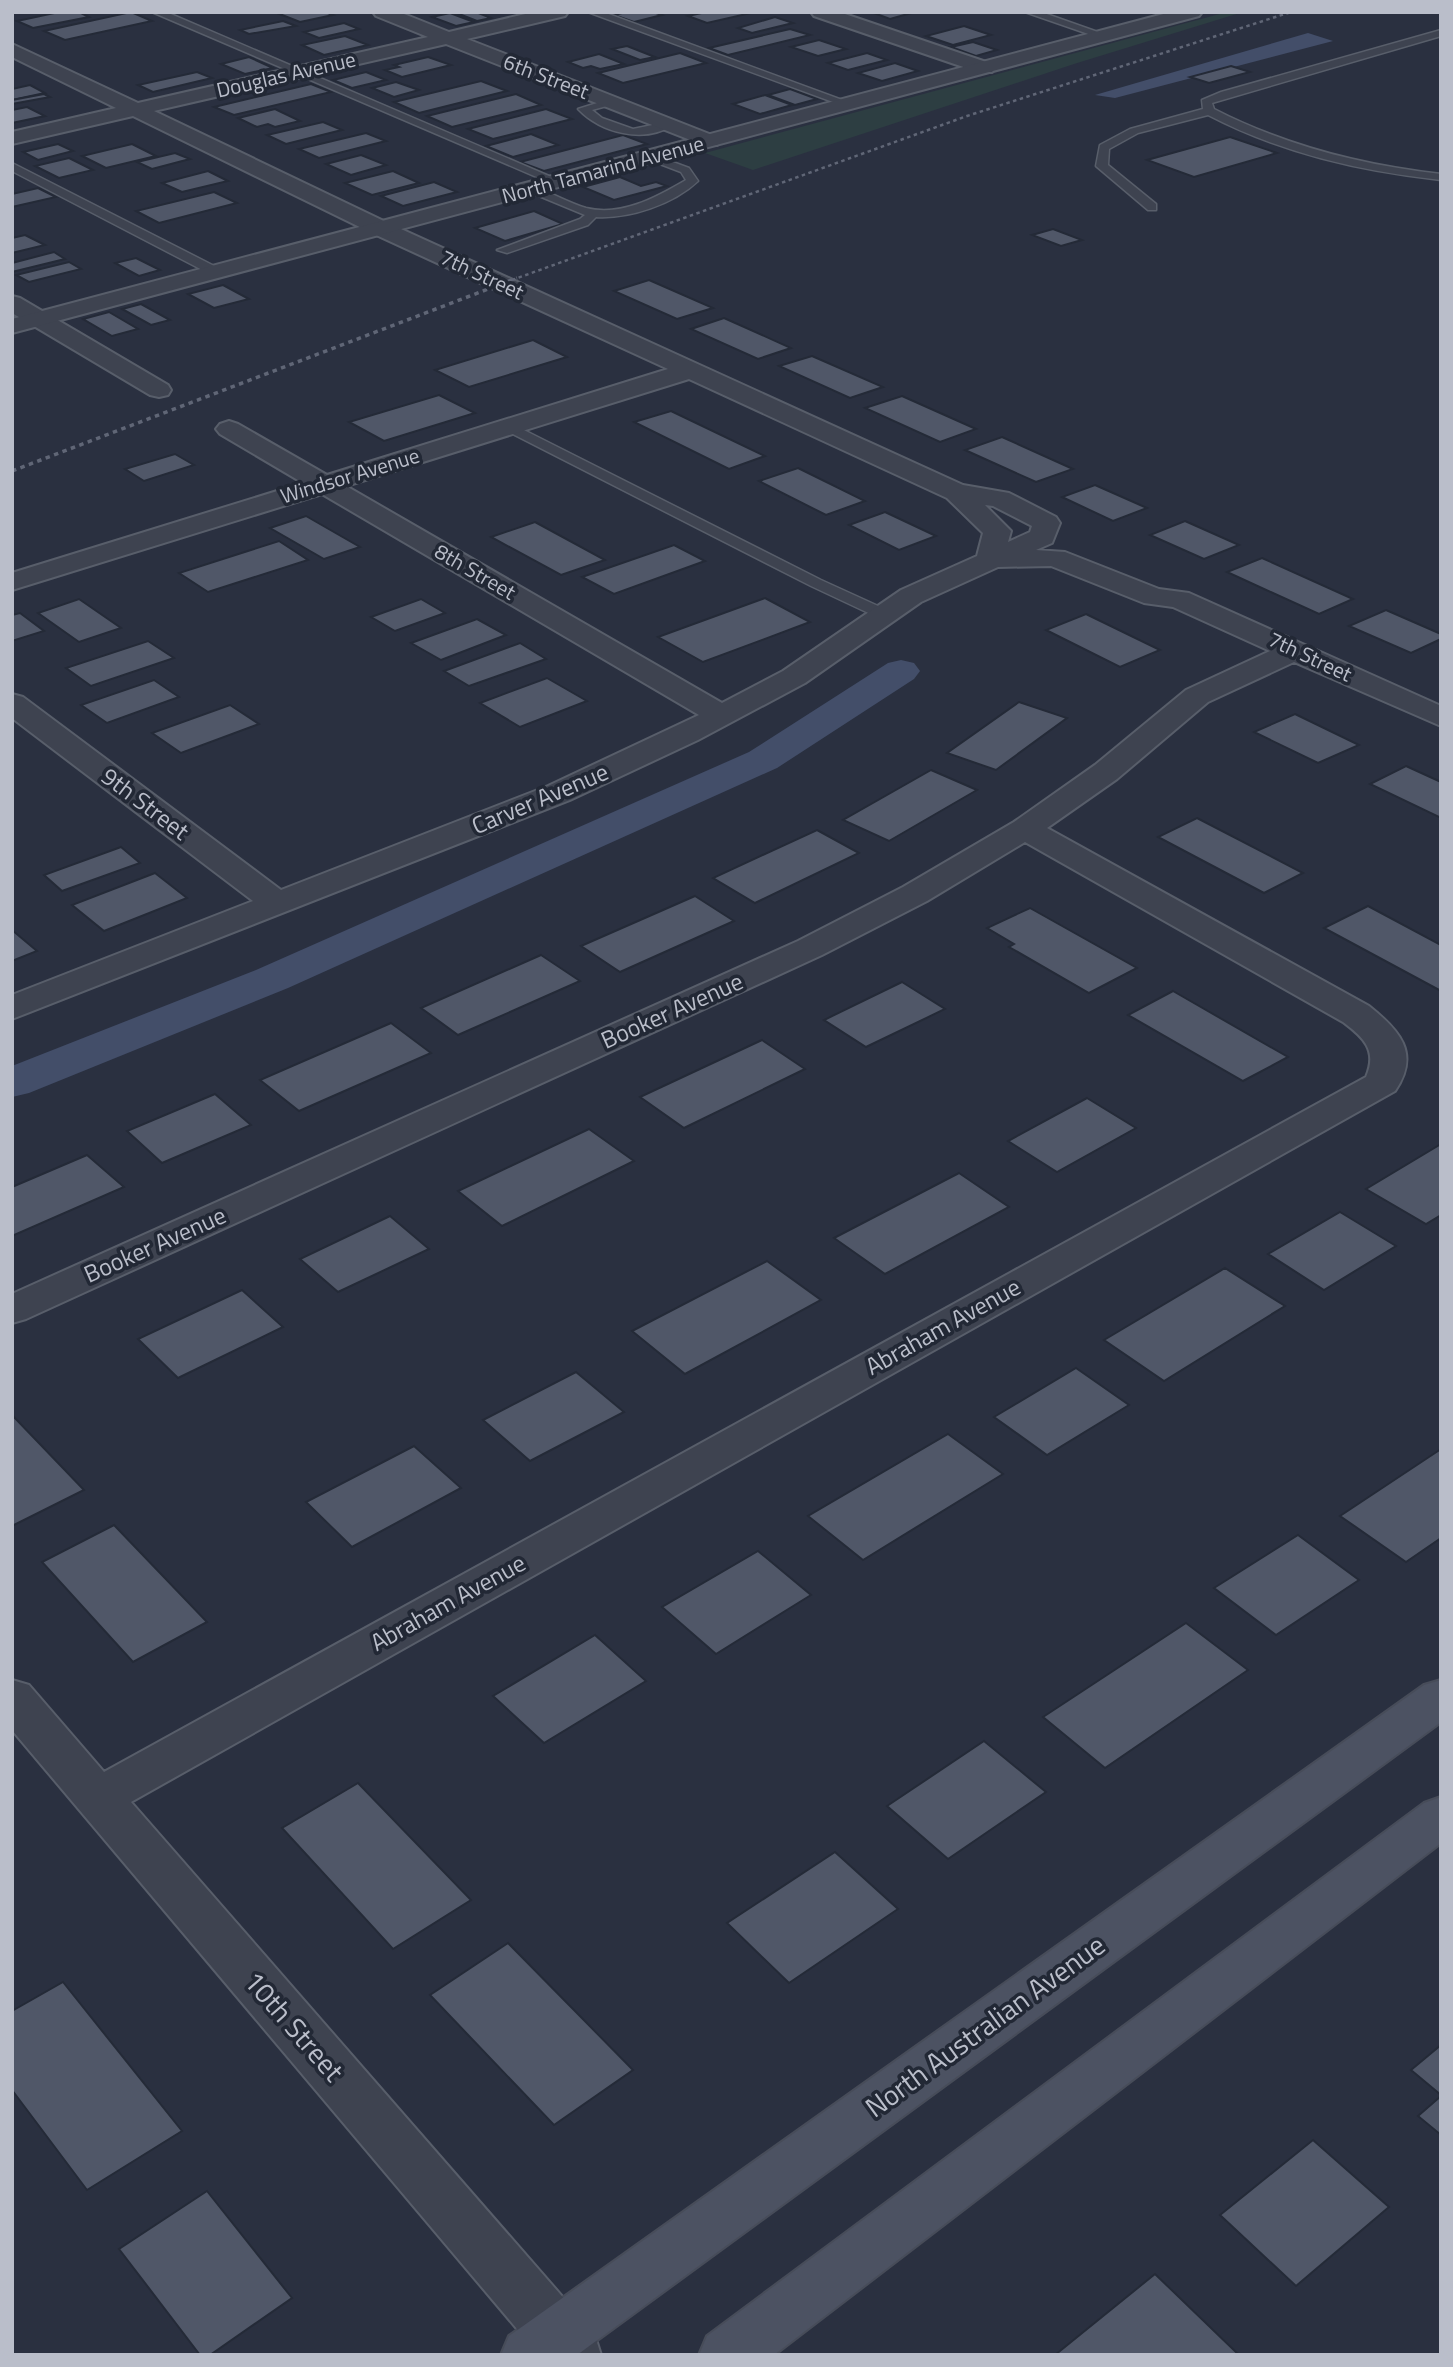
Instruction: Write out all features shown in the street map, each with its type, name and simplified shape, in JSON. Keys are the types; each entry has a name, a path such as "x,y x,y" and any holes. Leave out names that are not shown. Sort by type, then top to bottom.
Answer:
{"main road":[{"name":"North Australian Avenue","path":"554,2348 1441,1697"},
{"path":"727,2355 1441,1816"}],"street":[{"name":"6th Street","path":"382,12 710,141"},
{"name":"Douglas Avenue","path":"12,138 559,12"},
{"path":"820,12 985,68"},
{"name":"North Tamarind Avenue","path":"12,326 1194,12"},
{"name":"7th Street","path":"12,50 382,229 688,371 956,492 1000,499 1046,523 1042,537 1113,555 1169,581 1179,599"},
{"path":"12,303 159,390"},
{"name":"Windsor Avenue","path":"12,582 688,371"},
{"name":"8th Street","path":"229,429 720,714"},
{"name":"7th Street","path":"956,492 997,531 990,559 1055,558 1154,597 1179,599 1441,717"},
{"name":"Carver Avenue","path":"12,1008 558,793 676,739 793,677 911,596 1042,537"},
{"name":"Booker Avenue","path":"12,1310 810,948 915,894 1025,828 1106,772 1196,696 1296,650"},
{"name":"9th Street","path":"12,704 278,904"},
{"name":"Abraham Avenue","path":"98,1798 1382,1083 1391,1067 1389,1048 1377,1031 1356,1014 1025,828"},
{"name":"10th Street","path":"12,1697 554,2348"}],"lane":[{"path":"157,12 557,182"},
{"path":"593,12 848,104"},
{"path":"1030,12 1104,36"},
{"path":"1441,33 1211,98 1206,102 1209,111 1237,127 1311,152 1399,173 1441,177"},
{"path":"610,102 583,109 598,120 632,133 667,125"},
{"path":"1152,207 1102,166 1104,147 1134,131 1209,111"},
{"path":"531,189 593,213 623,210 667,196 692,181 685,170 651,156"},
{"path":"12,166 216,272"},
{"path":"503,250 584,222 593,213"},
{"path":"508,426 816,583 883,614"}],"shaded area":[{"path":"1227,12 1243,12 1074,64 753,170 705,153"}],"water":[{"path":"1308,33 1333,41 1115,98 1095,95"}],"building":[{"path":"59,12 79,12 89,17 33,28 17,21"},
{"path":"131,12 152,21 65,40 44,31"},
{"path":"325,12 333,15 300,22 277,13"},
{"path":"454,12 476,12 491,18 477,21"},
{"path":"653,12 662,15 634,22 614,15"},
{"path":"706,12 751,13 707,23 688,16"},
{"path":"871,12 915,12 890,19"},
{"path":"450,13 474,22 456,26 432,17"},
{"path":"775,17 793,23 752,33 738,28"},
{"path":"283,21 296,26 249,34 240,30"},
{"path":"344,23 359,29 319,38 304,32"},
{"path":"964,26 991,35 953,45 926,36"},
{"path":"790,29 810,35 728,55 709,48"},
{"path":"345,36 368,45 324,55 302,45"},
{"path":"819,40 846,49 818,56 791,47"},
{"path":"973,42 997,50 976,56 951,47"},
{"path":"627,46 655,57 640,60 612,49"},
{"path":"680,53 706,63 623,83 598,73"},
{"path":"867,53 887,60 848,70 828,63"},
{"path":"599,54 624,64 600,69 591,66 583,68 568,62"},
{"path":"249,57 273,68 245,74 221,64"},
{"path":"428,57 451,65 402,77 385,70 399,67 394,65"},
{"path":"895,63 918,71 882,81 858,73"},
{"path":"1231,66 1250,72 1209,83 1190,77"},
{"path":"197,72 212,78 153,92 138,85"},
{"path":"366,72 386,80 352,88 333,80"},
{"path":"481,81 507,91 419,113 394,102"},
{"path":"396,82 419,90 394,97 372,88"},
{"path":"311,84 331,92 234,115 214,107"},
{"path":"30,85 45,93 12,100 12,89"},
{"path":"790,89 817,99 795,105 768,95"},
{"path":"44,94 50,97 12,104 12,100"},
{"path":"516,94 541,105 452,127 427,116"},
{"path":"765,95 792,105 760,114 733,104"},
{"path":"27,107 45,116 12,123 12,110"},
{"path":"275,109 300,121 275,127 268,124 257,127 238,118"},
{"path":"546,109 572,119 493,139 468,129"},
{"path":"323,122 342,130 286,144 267,135"},
{"path":"366,133 386,141 319,158 299,149"},
{"path":"531,134 558,145 513,157 486,146"},
{"path":"623,135 647,144 544,171 520,162"},
{"path":"1230,137 1277,153 1194,177 1147,160"},
{"path":"58,144 73,151 38,160 23,152"},
{"path":"132,144 156,156 106,168 82,156"},
{"path":"175,153 190,159 152,169 137,162"},
{"path":"361,155 386,165 351,175 326,164"},
{"path":"69,158 93,170 59,178 35,166"},
{"path":"208,171 228,181 182,192 162,183"},
{"path":"393,171 419,183 372,195 345,183"},
{"path":"620,177 641,186 656,182 667,186 614,200 583,187"},
{"path":"434,182 457,192 403,206 381,196"},
{"path":"38,188 56,197 12,207 12,194"},
{"path":"214,192 237,203 159,223 136,211"},
{"path":"534,211 563,224 505,241 475,228"},
{"path":"1053,229 1082,240 1061,246 1032,235"},
{"path":"25,235 45,245 12,253 12,238"},
{"path":"54,252 65,259 12,272 12,263"},
{"path":"136,258 160,270 139,276 115,263"},
{"path":"69,262 81,269 29,282 16,275"},
{"path":"649,280 713,308 677,319 614,291"},
{"path":"223,285 249,299 214,308 188,294"},
{"path":"141,304 170,320 151,325 122,309"},
{"path":"109,312 138,329 112,336 83,319"},
{"path":"724,318 791,348 758,359 691,329"},
{"path":"533,340 567,357 469,387 435,370"},
{"path":"812,356 883,387 850,398 779,366"},
{"path":"439,395 475,413 384,441 349,422"},
{"path":"902,396 976,429 940,442 865,408"},
{"path":"671,411 765,456 729,469 634,422"},
{"path":"1002,437 1073,469 1036,482 965,450"},
{"path":"175,454 194,465 144,481 125,469"},
{"path":"798,468 865,501 826,515 759,481"},
{"path":"1095,485 1147,508 1113,521 1062,497"},
{"path":"885,512 936,536 899,550 849,525"},
{"path":"306,516 360,547 324,559 270,528"},
{"path":"1185,521 1239,545 1204,559 1150,535"},
{"path":"535,522 605,560 561,575 491,537"},
{"path":"279,541 308,560 208,592 179,573"},
{"path":"674,545 705,561 614,594 582,577"},
{"path":"1262,558 1353,599 1319,614 1227,572"},
{"path":"765,598 810,622 703,662 658,637"},
{"path":"79,599 121,628 79,642 38,613"},
{"path":"421,599 445,613 395,631 371,617"},
{"path":"1386,610 1441,634 1441,639 1411,653 1349,626"},
{"path":"20,613 44,631 12,641 12,615"},
{"path":"1086,614 1160,650 1120,667 1046,630"},
{"path":"477,619 506,635 441,660 411,643"},
{"path":"148,641 174,658 91,686 66,668"},
{"path":"520,643 546,659 469,686 444,671"},
{"path":"547,678 587,701 520,727 480,703"},
{"path":"154,680 179,697 107,723 81,705"},
{"path":"1019,702 1067,718 996,770 947,753"},
{"path":"230,705 259,724 181,753 152,733"},
{"path":"1295,714 1359,745 1318,763 1254,732"},
{"path":"1406,766 1441,782 1441,818 1370,784"},
{"path":"931,770 977,790 889,841 843,820"},
{"path":"1197,818 1303,873 1264,893 1158,837"},
{"path":"817,830 859,853 755,903 713,878"},
{"path":"121,847 140,863 62,891 44,875"},
{"path":"155,873 187,898 104,931 72,905"},
{"path":"695,896 734,921 620,972 581,946"},
{"path":"1368,906 1441,945 1441,991 1324,928"},
{"path":"1030,908 1137,968 1089,993 1009,947 1014,944 987,928"},
{"path":"12,930 37,951 12,961"},
{"path":"541,955 580,981 458,1035 421,1008"},
{"path":"902,982 945,1009 866,1047 824,1020"},
{"path":"1173,991 1288,1057 1243,1081 1128,1015"},
{"path":"391,1023 431,1053 299,1111 260,1080"},
{"path":"762,1040 805,1069 684,1128 640,1097"},
{"path":"215,1094 251,1125 162,1163 127,1131"},
{"path":"1087,1098 1136,1128 1057,1172 1008,1141"},
{"path":"589,1129 634,1161 502,1226 458,1191"},
{"path":"1441,1144 1441,1215 1426,1224 1366,1189"},
{"path":"87,1155 124,1187 12,1236 12,1187"},
{"path":"959,1173 1009,1207 885,1274 834,1238"},
{"path":"1340,1212 1396,1246 1324,1290 1268,1254"},
{"path":"390,1216 429,1249 338,1292 300,1259"},
{"path":"767,1261 821,1300 685,1374 632,1331"},
{"path":"1225,1268 1285,1306 1164,1381 1104,1340"},
{"path":"242,1290 283,1327 178,1378 138,1339"},
{"path":"1076,1368 1129,1405 1047,1455 994,1417"},
{"path":"576,1372 624,1412 530,1461 483,1420"},
{"path":"12,1415 84,1490 12,1526"},
{"path":"948,1434 1003,1474 863,1560 808,1516"},
{"path":"414,1446 461,1488 352,1547 306,1502"},
{"path":"1441,1449 1441,1538 1406,1562 1340,1516"},
{"path":"114,1525 207,1622 133,1662 42,1562"},
{"path":"1298,1535 1359,1580 1276,1635 1214,1588"},
{"path":"758,1551 811,1595 716,1654 662,1607"},
{"path":"1186,1623 1248,1670 1105,1768 1043,1717"},
{"path":"595,1635 646,1681 544,1743 493,1696"},
{"path":"984,1741 1046,1792 948,1859 887,1806"},
{"path":"358,1783 471,1900 393,1949 282,1828"},
{"path":"835,1852 898,1909 789,1983 727,1923"},
{"path":"508,1943 633,2070 554,2125 430,1995"},
{"path":"63,1982 182,2131 87,2190 12,2090 12,2011"},
{"path":"1441,2045 1441,2095 1411,2070"},
{"path":"1441,2096 1441,2135 1418,2116"},
{"path":"1313,2140 1389,2207 1296,2286 1220,2215"},
{"path":"207,2191 292,2298 210,2355 200,2355 119,2249"},
{"path":"1155,2274 1239,2355 1055,2355"}],"waterway":[{"path":"12,1083 272,979 763,760 901,671"}],"railway":[{"path":"512,280 967,116 1291,12"},
{"path":"12,471 517,278"}]}
